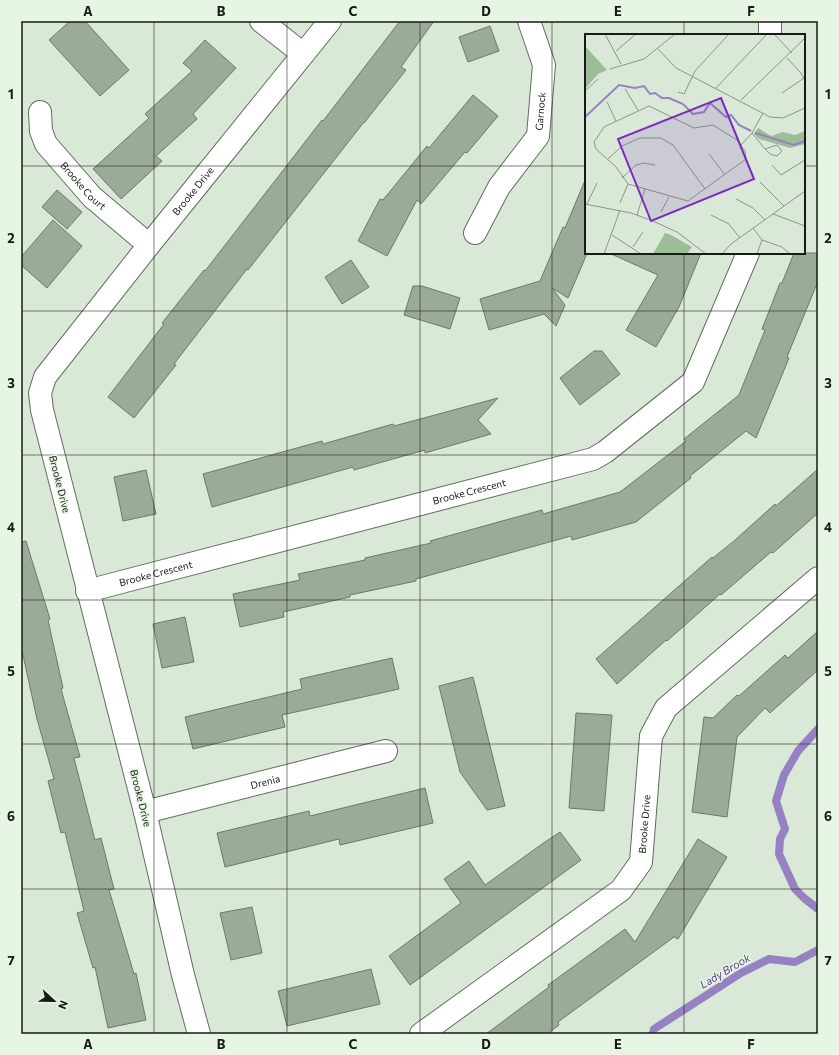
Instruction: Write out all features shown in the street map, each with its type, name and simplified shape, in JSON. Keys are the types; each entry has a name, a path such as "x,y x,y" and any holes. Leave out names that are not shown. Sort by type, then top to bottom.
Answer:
{"street":[{"path":"261,21 303,54"},
{"name":"Brooke Drive","path":"199,1034 42,410 40,393 45,377 330,21"},
{"name":"Garnock","path":"475,233 499,187 538,136 544,65 529,21"},
{"path":"770,21 770,34"},
{"name":"Brooke Court","path":"40,112 41,131 46,144 92,197 149,246"},
{"name":"Brooke Crescent","path":"87,591 593,459 605,452 693,382 748,254"},
{"name":"Brooke Drive","path":"420,1034 621,890 641,862 651,736 666,708 818,578"},
{"name":"Drenia","path":"144,812 386,751"}],"building":[{"path":"70,21 85,21 129,70 100,96 49,40"},
{"path":"400,21 434,21 401,67 406,70 248,270 247,269 174,364 176,365 134,418 108,397 164,324 162,323 204,270 205,271"},
{"path":"490,26 499,51 468,62 459,37"},
{"path":"205,40 236,68 193,114 197,119 156,156 162,161 121,199 93,169 149,118 145,114 192,71 183,63"},
{"path":"473,95 498,116 421,204 417,200 387,256 358,241 380,199 383,200 427,146 429,148"},
{"path":"585,180 586,256 568,298 552,288 565,305 556,326 544,314 489,330 480,299 540,281 563,227 565,228"},
{"path":"57,190 82,212 67,229 42,207"},
{"path":"53,220 82,246 47,288 21,265 21,257"},
{"path":"818,253 818,281 787,357 789,358 756,438 746,431 636,522 572,540 571,536 416,579 416,581 350,595 350,597 283,612 284,617 240,627 233,594 300,580 298,574 365,560 365,558 431,543 430,541 542,510 543,514 620,492 686,441 684,439 739,395 765,330 762,329 780,283 782,283 794,254"},
{"path":"611,254 701,254 679,307 656,347 626,330 658,275"},
{"path":"351,260 369,287 342,304 325,277"},
{"path":"413,286 422,286 460,298 450,329 404,315"},
{"path":"594,351 602,351 620,374 580,405 560,378"},
{"path":"498,398 478,420 491,434 425,453 425,450 354,470 353,467 212,507 203,474 322,441 323,444 393,424 394,426"},
{"path":"818,469 818,513 773,553 771,552 721,595 720,594 617,684 596,659 712,557 713,558 734,541 775,504 776,506"},
{"path":"146,470 156,514 123,521 114,477"},
{"path":"26,541 50,619 48,620 63,688 61,689 80,757 74,758 95,840 101,838 114,889 109,890 134,974 136,973 146,1020 108,1028 95,967 93,968 77,913 84,911 65,832 61,833 48,781 54,779 37,719 21,646 21,542"},
{"path":"185,617 194,662 162,668 153,624"},
{"path":"818,631 818,670 770,713 765,708 737,737 727,817 692,812 704,717 713,718 737,695 739,696 785,655 788,658"},
{"path":"392,658 399,689 282,715 285,727 193,749 185,717 302,689 300,679"},
{"path":"473,677 505,806 487,810 460,772 439,686"},
{"path":"576,713 612,715 604,811 569,808"},
{"path":"425,788 433,823 340,845 339,839 225,867 217,833 309,811 310,816"},
{"path":"560,832 581,860 410,985 389,956 461,903 444,879 469,861 485,885"},
{"path":"698,839 727,857 678,939 674,937 558,1022 559,1025 547,1034 486,1034 549,987 548,985 625,929 635,942"},
{"path":"252,907 262,953 231,960 220,913"},
{"path":"371,969 380,1004 287,1026 278,991"}],"waterway":[{"name":"Lady Brook","path":"818,729 798,751 784,775 776,801 785,829 780,839 779,854 795,889 818,909"},
{"name":"Lady Brook","path":"653,1034 654,1029 741,973 769,959 795,962 818,950"}]}
